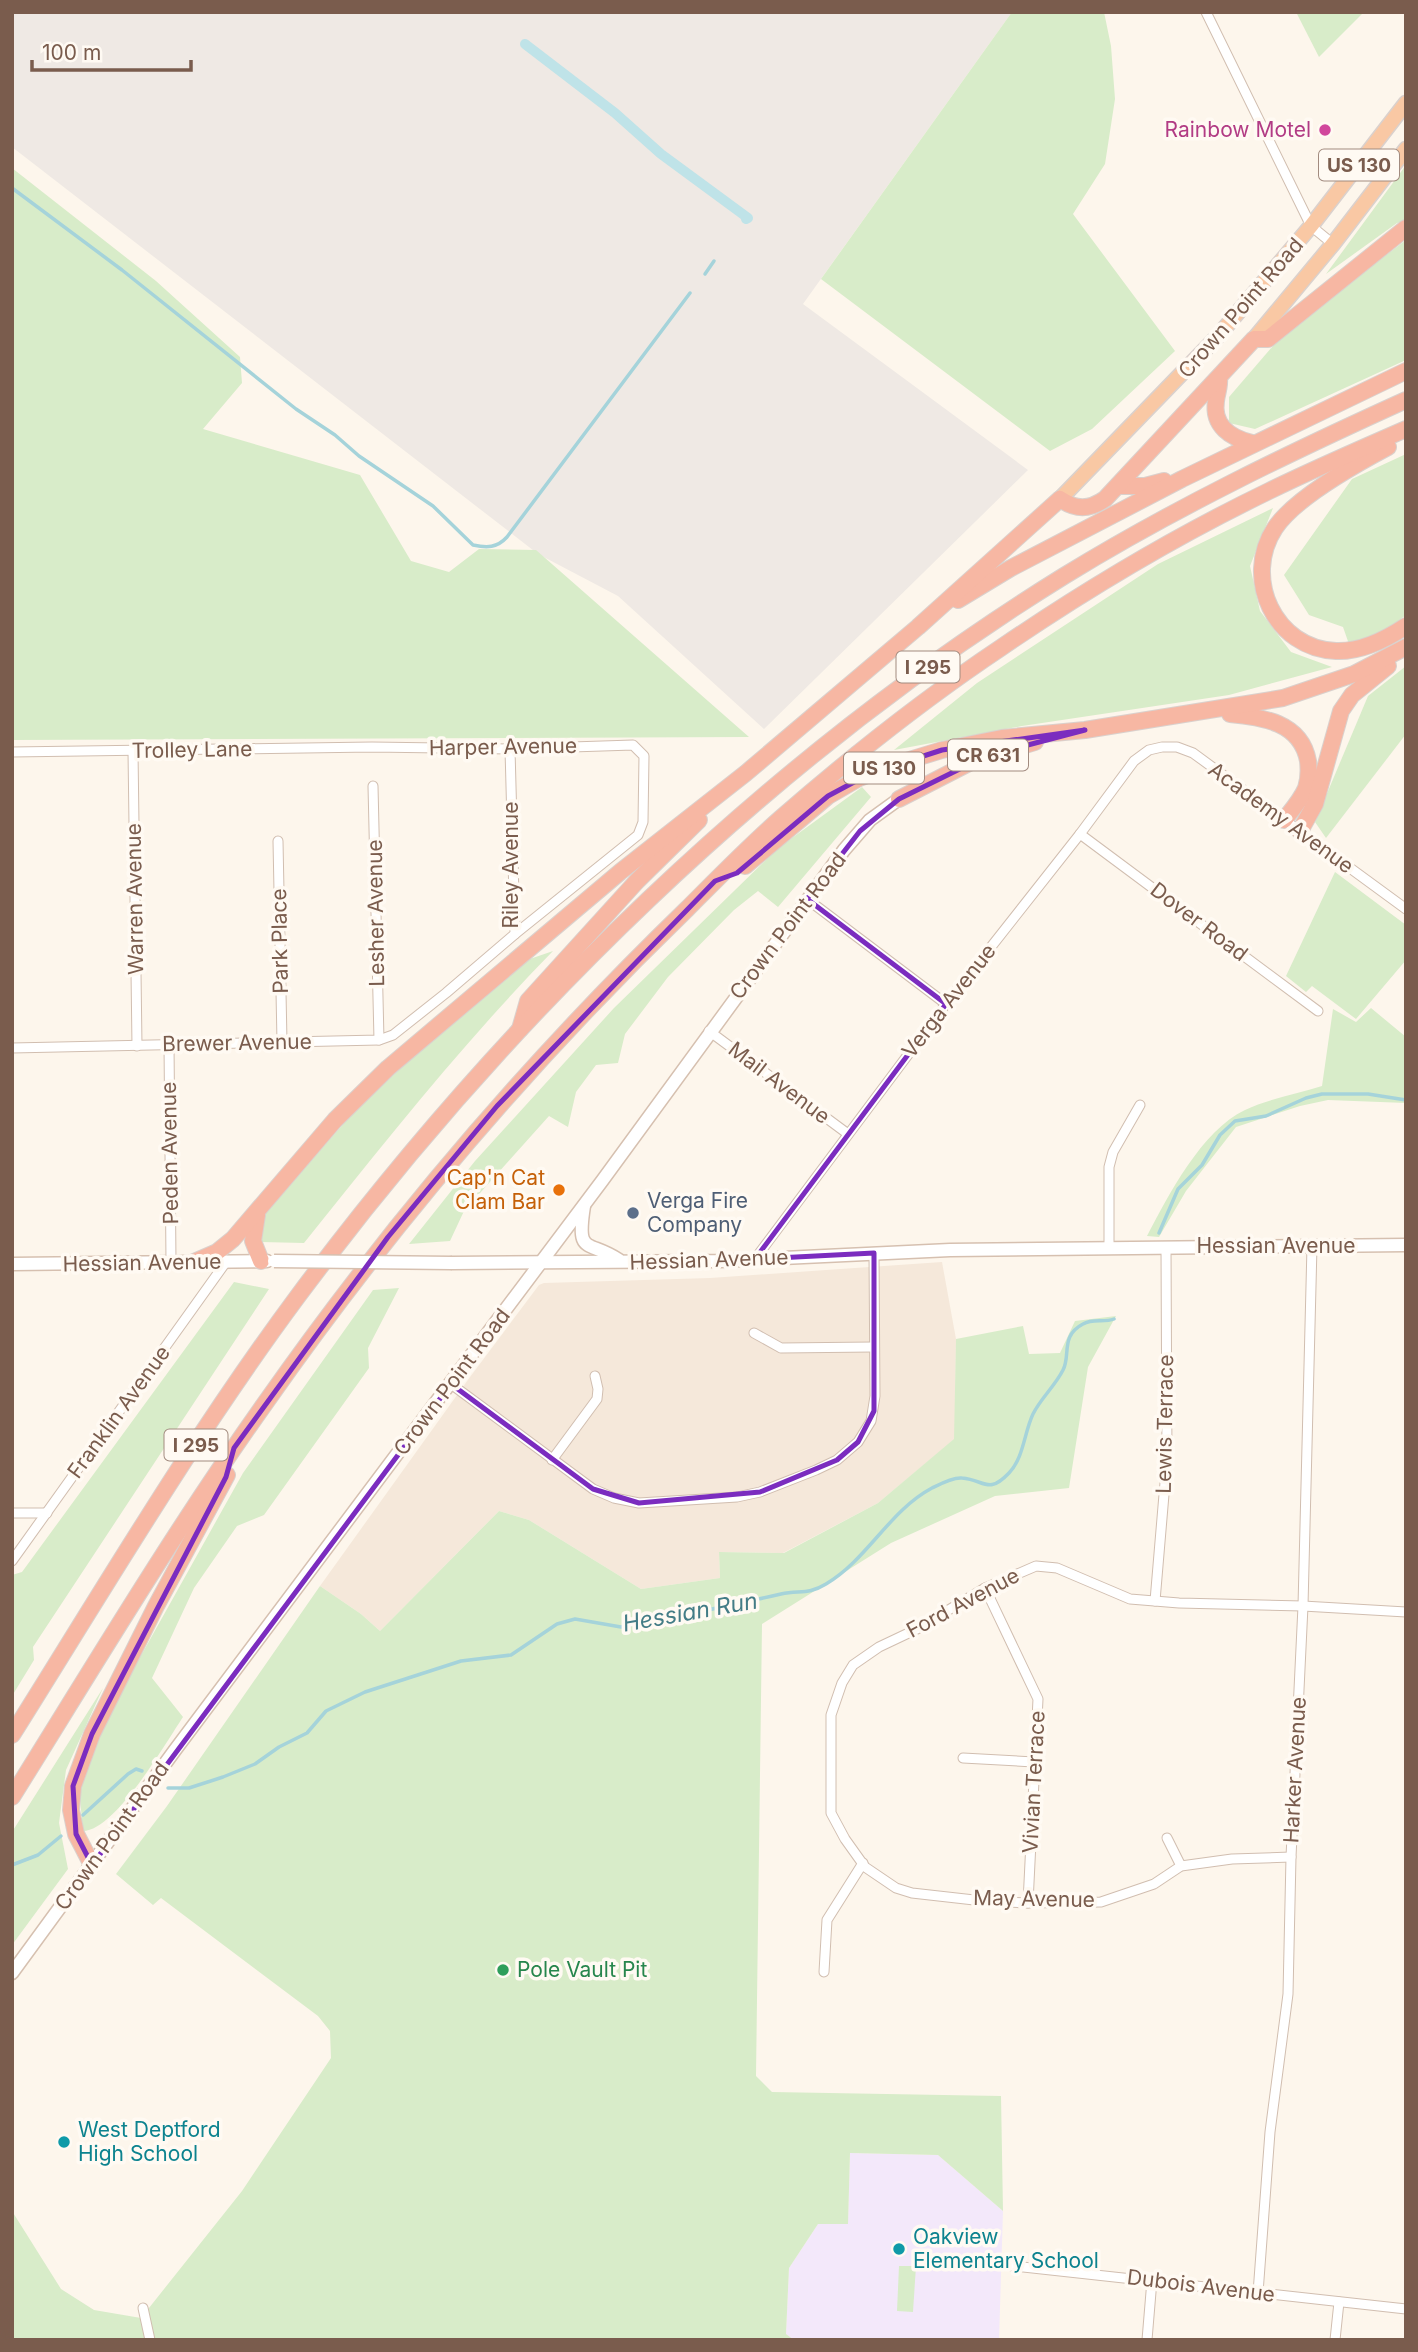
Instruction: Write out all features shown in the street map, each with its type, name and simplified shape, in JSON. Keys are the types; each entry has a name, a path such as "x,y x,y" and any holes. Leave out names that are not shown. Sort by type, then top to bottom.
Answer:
{"highway":[{"name":"Crown Point Road","path":"1059,499 1196,360 1311,226 1406,103"},
{"path":"1059,499 1075,507 1091,507 1105,499 1118,486 1254,339 1333,244 1406,149"},
{"path":"1254,339 1268,339 1406,228"},
{"path":"918,627 1011,568 1252,443 1406,371"},
{"path":"1219,379 1215,410 1220,424 1230,436 1252,443"},
{"name":"I 295","path":"12,1735 194,1448 270,1336 383,1189 519,1031 637,912 700,852 797,769 951,651 1065,576 1171,514 1406,400"},
{"name":"I 295","path":"12,1797 173,1538 324,1320 436,1176 497,1106 579,1017 715,881 776,822 843,765 1001,647 1129,566 1199,527 1268,491 1406,429"},
{"path":"1406,439 1347,471 1288,513 1275,527 1268,540 1261,564 1261,578 1266,601 1279,622 1297,639 1315,647 1335,651 1351,650 1377,642 1406,626"},
{"path":"1118,486 1145,486 1195,472"},
{"name":"US 130","path":"519,1031 527,1001 659,859 746,773 918,627 1059,499"},
{"path":"1300,831 1315,804 1341,711 1359,689 1406,648"},
{"name":"US 130","path":"715,881 737,873 828,796 871,773 964,745 1025,734 1085,730 1283,698 1370,667 1406,648"},
{"path":"1206,712 1266,719 1285,727 1299,739 1307,757 1308,781 1301,797 1284,820"},
{"name":"CR 631","path":"899,799 958,767 986,756 1085,730"},
{"path":"194,1262 222,1249 335,1120 388,1068 620,872 746,773"},
{"path":"257,1212 253,1241 267,1261"},
{"path":"92,1865 76,1835 71,1810 73,1786 92,1734 156,1606 226,1477 234,1448"}],"main road":[{"name":"Crown Point Road","path":"12,1973 175,1750 584,1205 807,899 860,831 899,799"},
{"path":"584,1205 581,1224 584,1241 593,1250 622,1262"},
{"name":"Hessian Avenue","path":"12,1264 267,1261 540,1264 1108,1247 1406,1245"}],"street":[{"path":"1206,12 1311,226 1333,244"},
{"name":"Harper Avenue","path":"372,747 510,749 634,745 644,756 643,822 638,835 515,934"},
{"name":"Trolley Lane","path":"12,752 372,747"},
{"name":"Academy Avenue","path":"1150,749 1177,747 1193,753 1406,908"},
{"name":"Riley Avenue","path":"446,993 515,934 510,749"},
{"name":"Verga Avenue","path":"755,1259 946,1004 1134,761 1150,749"},
{"name":"Warren Avenue","path":"133,751 137,1046"},
{"name":"Lesher Avenue","path":"373,786 379,1040"},
{"name":"Dover Road","path":"1080,834 1318,1011"},
{"name":"Park Place","path":"278,841 282,1042"},
{"path":"807,899 946,1004"},
{"name":"Brewer Avenue","path":"12,1048 379,1040 393,1035 446,993"},
{"name":"Mail Avenue","path":"709,1031 848,1134"},
{"name":"Peden Avenue","path":"169,1044 171,1262"},
{"path":"1108,1247 1109,1167 1113,1152 1140,1105"},
{"name":"Harker Avenue","path":"1258,2293 1270,2133 1288,1994 1291,1857 1303,1606 1312,1246"},
{"name":"Lewis Terrace","path":"1155,1601 1167,1459 1166,1247"},
{"path":"451,1384 578,1479 605,1495 639,1503 737,1497 769,1489 837,1460 863,1436 874,1411 874,1253"},
{"name":"Franklin Avenue","path":"12,1561 226,1262"},
{"path":"754,1333 781,1348 873,1347"},
{"path":"552,1460 597,1399 595,1377"},
{"path":"12,1513 47,1513"},
{"name":"Ford Avenue","path":"863,1863 845,1839 831,1813 831,1715 842,1683 853,1665 879,1647 916,1629 985,1588 1026,1569 1045,1566 1069,1572 1130,1599 1406,1612"},
{"name":"Vivian Terrace","path":"985,1588 1038,1699 1028,1903"},
{"path":"963,1758 1034,1762"},
{"path":"1167,1838 1181,1866"},
{"name":"May Avenue","path":"863,1863 896,1888 912,1893 1028,1903 1101,1902 1154,1884 1181,1866 1232,1859 1291,1857"},
{"path":"824,1972 827,1920 863,1863"},
{"name":"Dubois Avenue","path":"996,2264 1406,2309"},
{"path":"1147,2340 1152,2280"},
{"path":"1335,2340 1339,2302"},
{"path":"143,2308 150,2340"}],"highlighted area":[{"path":"1085,730 986,756 899,799 860,831 807,899 946,1004 755,1259 874,1253 874,1411 858,1442 837,1460 760,1492 639,1503 593,1489 451,1384 92,1865 76,1834 73,1786 92,1734 226,1477 234,1448 388,1237 497,1106 715,881 737,873 828,796 871,773 942,750"}],"shaded area":[{"path":"12,12 1012,12 803,304 1028,470 764,729 618,596 538,554 12,147"},
{"path":"942,1262 956,1339 955,1439 878,1503 783,1553 719,1552 720,1578 641,1589 529,1520 499,1511 380,1631 361,1614 320,1586 539,1285 710,1278"},
{"path":"850,2153 938,2155 1003,2211 999,2340 794,2340 786,2334 789,2268 818,2224 848,2223"}],"green space":[{"path":"1012,12 1104,12 1111,46 1115,99 1105,164 1073,214 1175,351 1092,429 1050,451 821,279"},
{"path":"1296,12 1364,12 1319,57"},
{"path":"1406,165 1406,221 1397,223 1326,274"},
{"path":"12,168 156,281 240,357 242,383 203,429 360,475 411,561 449,572 479,549 536,550 749,737 12,740"},
{"path":"1406,240 1406,360 1255,429 1229,423 1229,397 1285,332"},
{"path":"1406,454 1406,615 1378,636 1350,647 1343,627 1309,615 1284,575 1352,479"},
{"path":"1273,508 1250,566 1260,611 1291,652 1332,667 1229,695 1022,726 894,750 977,683 1158,564"},
{"path":"1406,666 1406,734 1326,838 1315,822 1368,696"},
{"path":"862,787 871,797 778,907 758,891 734,910 668,977 625,1034 618,1063 596,1065 576,1092 568,1127 549,1116 464,1211 450,1241 409,1244 475,1161 614,1008 777,849"},
{"path":"1335,872 1406,925 1406,960 1356,1019 1312,986 1306,992 1286,976"},
{"path":"553,951 456,1057 304,1243 261,1242 258,1226 267,1211 360,1105 527,960"},
{"path":"1371,1008 1406,1037 1406,1103 1328,1100 1300,1106 1236,1127 1186,1191 1159,1237 1147,1236 1188,1166 1214,1132 1245,1110 1322,1086 1333,1009 1356,1022"},
{"path":"234,1282 269,1289 33,1647 34,1660 12,1696 12,1575 22,1572"},
{"path":"399,1288 368,1348 369,1368 264,1515 237,1526 194,1588 152,1678 183,1717 124,1802 96,1827 83,1831 79,1788 93,1748 124,1686 243,1473 373,1290"},
{"path":"1116,1316 1088,1367 1069,1488 995,1496 891,1543 762,1624 756,2076 772,2092 1001,2096 1003,2211 938,2155 850,2153 848,2224 818,2224 789,2268 786,2334 794,2340 12,2340 12,2211 61,2289 94,2310 141,2318 242,2191 331,2058 330,2031 318,2016 161,1898 153,1905 116,1874 167,1806 320,1586 361,1614 380,1631 499,1511 529,1520 641,1589 720,1578 719,1552 784,1553 878,1503 954,1439 956,1339 1023,1326 1029,1354 1060,1353 1075,1321"},
{"path":"103,1688 66,1770 59,1823 68,1869 12,1945 12,1832"},
{"path":"899,2266 916,2266 913,2312 897,2311"}],"waterway":[{"path":"525,44 615,113 661,154 748,218 746,219"},
{"path":"12,188 122,270 296,409 433,506 473,545 478,546 496,545 507,537 690,293"},
{"path":"705,274 714,261"},
{"name":"Hessian Run","path":"1159,1233 1178,1189 1202,1165 1220,1135 1235,1121 1266,1116 1306,1098 1322,1094 1368,1094 1406,1100"},
{"name":"Hessian Run","path":"168,1788 189,1788 255,1764 279,1747 307,1733 326,1711 365,1692 461,1661 511,1655 557,1624 575,1619 621,1627 683,1612 693,1613 820,1587 841,1574 903,1509 932,1488 958,1478 991,1485 1002,1480 1018,1460 1033,1414 1063,1370 1071,1334 1087,1322 1114,1319"},
{"name":"Hessian Run","path":"83,1815 128,1774 136,1769 142,1771"},
{"name":"Hessian Run","path":"12,1865 38,1855 61,1836"}],"place":[{"name":"Rainbow Motel","path":"1325,130"},
{"name":"Cap'n Cat Clam Bar","path":"559,1190"},
{"name":"Verga Fire Company","path":"633,1213"},
{"name":"Pole Vault Pit","path":"503,1970"},
{"name":"West Deptford High School","path":"64,2142"},
{"name":"Oakview Elementary School","path":"899,2249"}]}
